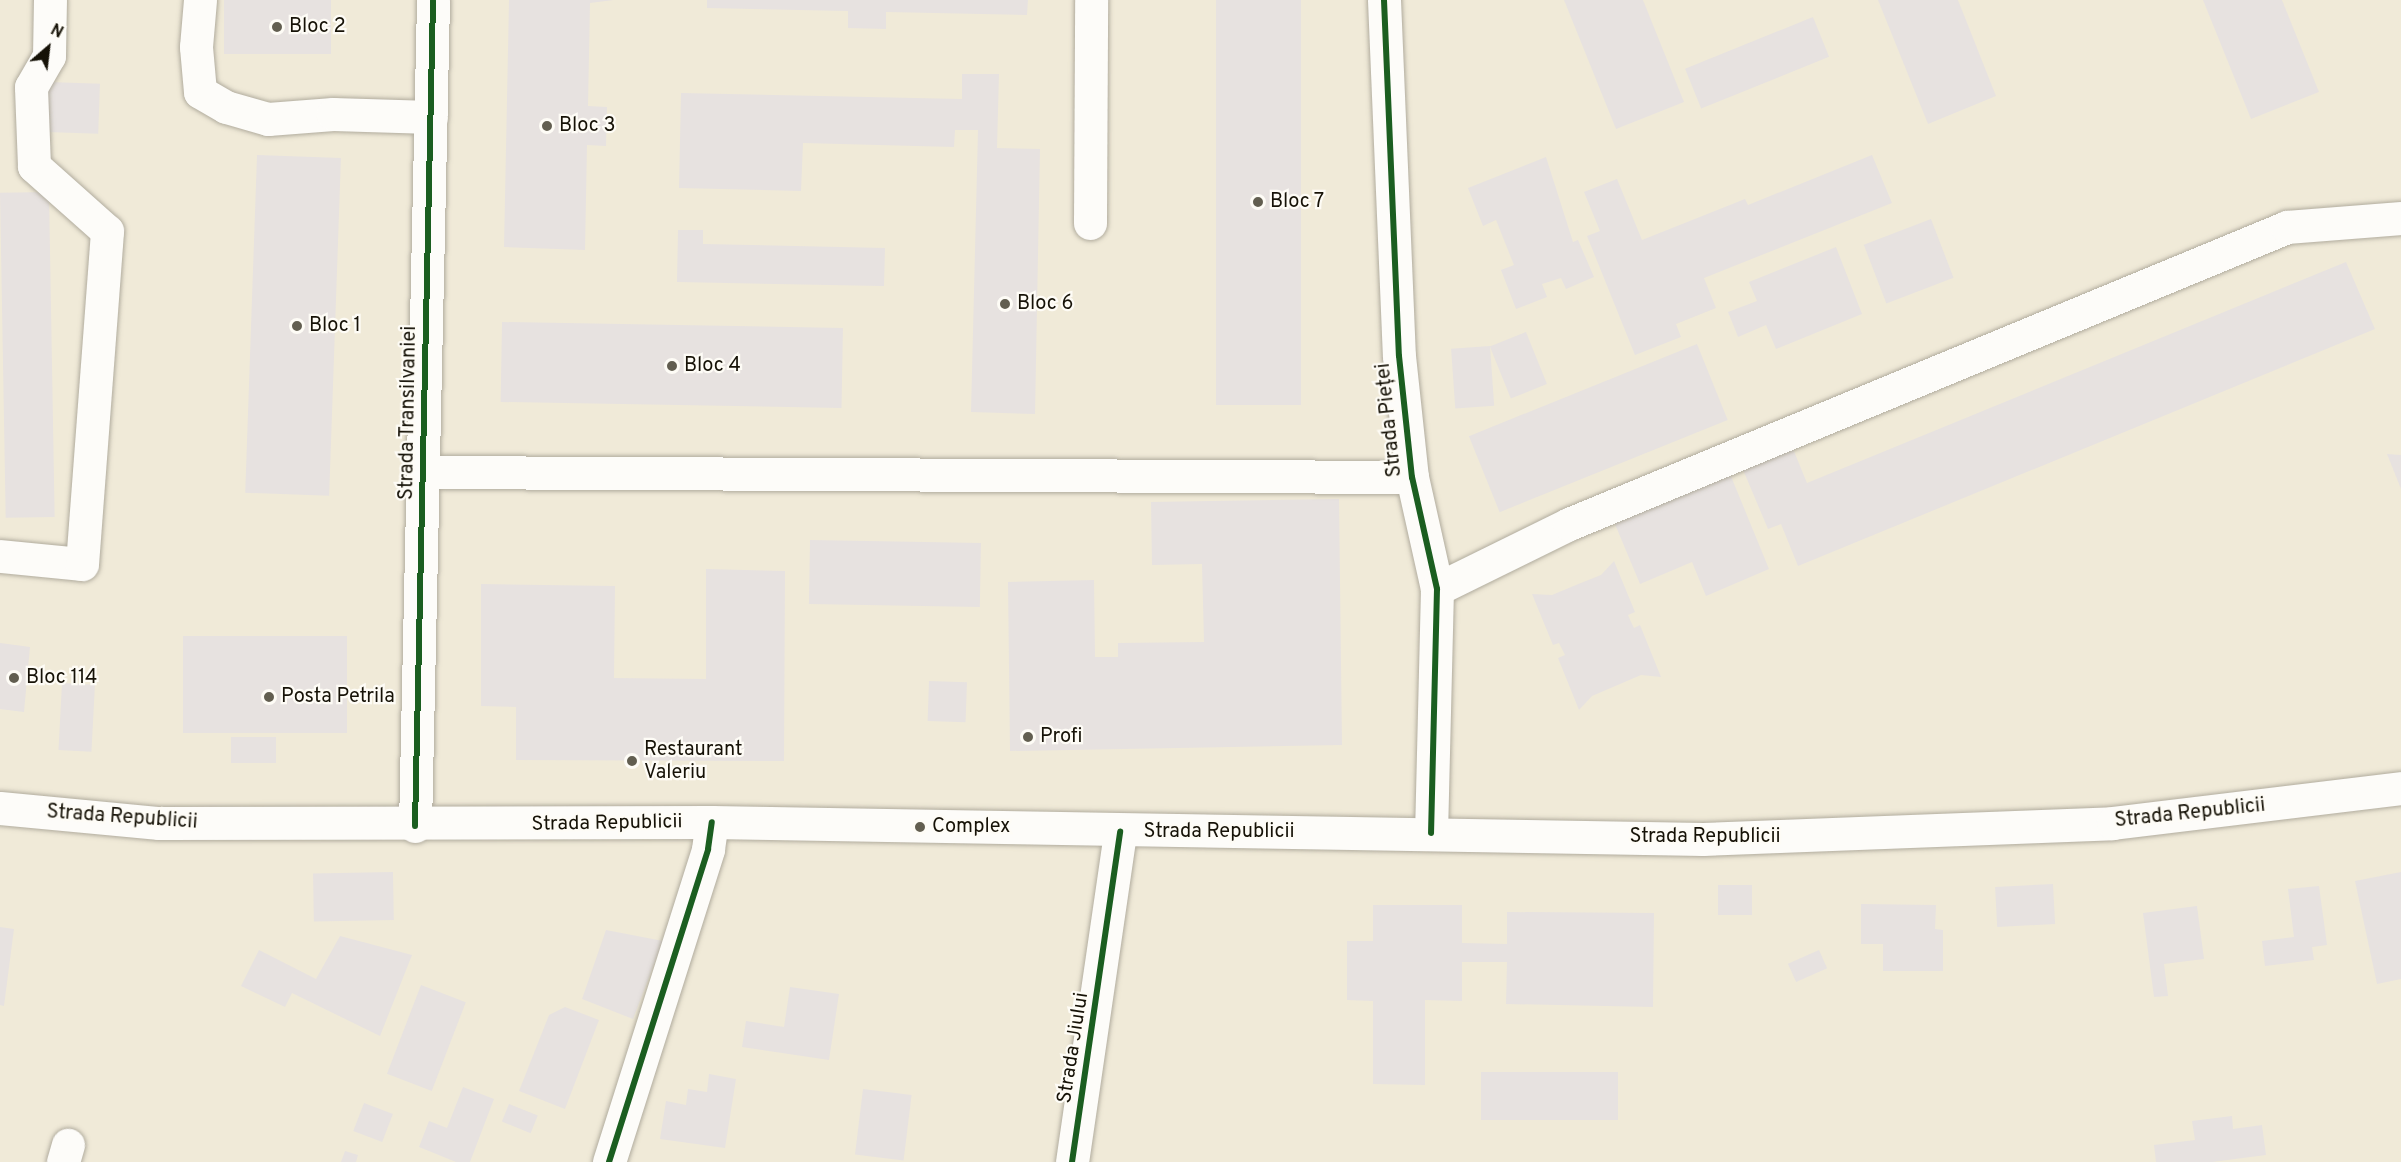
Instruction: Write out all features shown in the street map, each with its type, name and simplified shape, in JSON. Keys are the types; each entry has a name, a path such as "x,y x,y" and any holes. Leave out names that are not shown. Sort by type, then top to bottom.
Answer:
{"street":[{"path":"0,556 82,564 107,231 34,166 31,87 49,56 50,0"},
{"path":"200,0 196,47 200,92 226,107 268,119 333,114 431,117"},
{"name":"Strada Transilvaniei","path":"416,826 414,766 425,472 433,0"},
{"path":"1090,223 1091,0"},
{"name":"Strada Pieței","path":"1384,0 1399,357 1412,477 1437,589 1431,833"},
{"path":"1437,589 1569,524 2286,226 2401,218"},
{"path":"425,472 1412,477"},
{"name":"Strada Republicii","path":"0,808 159,823 416,826 712,822 1120,831 1431,833 1703,839 2113,823 2401,788"},
{"path":"609,1162 708,849 712,822"},
{"name":"Strada Jiului","path":"1072,1162 1120,831"}],"building":[{"name":"Bloc 2","path":"224,0 331,0 331,54 224,54"},
{"name":"Bloc 3","path":"509,0 614,0 590,3 588,106 607,107 606,146 587,145 585,250 504,247"},
{"path":"707,0 1028,0 1027,15 886,12 886,29 848,28 848,11 707,8"},
{"name":"Bloc 7","path":"1216,0 1301,0 1301,405 1216,405"},
{"path":"1564,0 1643,0 1684,102 1616,129"},
{"path":"1878,0 1958,0 1996,96 1928,124"},
{"path":"2203,0 2282,0 2319,92 2251,119"},
{"path":"1813,17 1829,57 1701,109 1685,69"},
{"path":"962,74 999,74 997,148 1040,149 1035,414 971,412 978,130 955,130 954,147 803,143 801,191 679,188 681,93 962,99"},
{"path":"48,82 100,84 98,134 46,132"},
{"name":"Bloc 1","path":"257,155 341,158 329,496 245,493"},
{"path":"1872,155 1892,203 1704,278 1716,308 1676,324 1681,337 1635,355 1587,236 1600,231 1584,192 1617,179 1642,240 1745,199 1748,205"},
{"path":"1546,157 1573,242 1578,240 1594,277 1566,289 1561,278 1542,284 1547,297 1516,309 1501,270 1514,265 1496,220 1483,226 1468,188"},
{"path":"49,192 55,517 6,518 0,193"},
{"path":"1931,219 1954,278 1886,304 1864,245"},
{"path":"678,230 703,230 703,244 885,248 884,286 677,282"},
{"path":"1836,247 1862,314 1776,349 1766,325 1738,337 1728,312 1757,301 1749,282"},
{"path":"2346,262 2375,329 1798,566 1781,524 1768,529 1741,465 1791,444 1807,483"},
{"name":"Bloc 4","path":"502,322 843,328 842,408 501,402"},
{"path":"1526,332 1547,384 1511,399 1490,347"},
{"path":"1697,344 1728,420 1500,512 1469,436"},
{"path":"1490,346 1494,406 1455,409 1451,349"},
{"path":"2387,454 2401,455 2401,489"},
{"path":"1728,469 1769,569 1706,596 1692,562 1640,584 1612,517"},
{"path":"1339,499 1342,745 1010,751 1008,582 1094,580 1095,657 1118,657 1118,643 1204,642 1202,564 1152,565 1151,502"},
{"path":"810,540 981,543 980,607 809,604"},
{"path":"1614,561 1635,612 1628,615 1634,628 1640,625 1661,677 1641,675 1592,696 1579,710 1558,658 1565,655 1559,643 1553,645 1532,594 1552,595 1601,575"},
{"path":"706,569 785,571 784,761 516,760 516,707 481,706 481,584 615,586 614,678 706,679"},
{"path":"183,636 347,636 347,733 183,733"},
{"name":"Bloc 114","path":"0,643 30,647 24,712 0,709"},
{"path":"929,681 967,682 966,722 928,721"},
{"path":"62,683 95,685 91,752 58,750"},
{"path":"231,737 276,737 276,763 231,763"},
{"path":"393,872 394,920 314,921 313,873"},
{"path":"2401,872 2401,979 2377,984 2355,881"},
{"path":"2053,884 2055,924 1997,927 1995,887"},
{"path":"1718,885 1752,885 1752,915 1718,915"},
{"path":"2319,886 2327,945 2312,947 2314,960 2265,966 2262,941 2294,937 2288,889"},
{"path":"1861,904 1936,905 1935,929 1943,930 1943,971 1883,971 1883,944 1861,944"},
{"path":"1373,905 1462,905 1462,943 1507,944 1507,912 1654,913 1653,1007 1506,1004 1507,962 1462,962 1462,1001 1425,1000 1425,1085 1373,1084 1373,1001 1347,1000 1347,941 1373,941"},
{"path":"2197,906 2204,959 2164,964 2168,996 2154,997 2143,913"},
{"path":"0,927 14,929 4,1006 0,1005"},
{"path":"606,930 663,941 633,1019 582,999"},
{"path":"340,936 412,955 380,1036 292,993 285,1007 241,986 259,950 316,979"},
{"path":"1819,950 1827,968 1796,982 1788,964"},
{"path":"421,985 466,1002 432,1091 387,1074"},
{"path":"790,987 839,994 829,1060 742,1047 746,1021 784,1027"},
{"path":"565,1007 599,1020 565,1109 519,1091 549,1015"},
{"path":"1481,1072 1618,1072 1618,1120 1481,1120"},
{"path":"709,1074 736,1079 725,1148 660,1139 666,1101 686,1105 688,1089 707,1092"},
{"path":"463,1087 494,1099 470,1162 456,1162 419,1147 429,1121 447,1128"},
{"path":"863,1089 912,1095 904,1160 855,1155"},
{"path":"364,1103 393,1114 382,1142 353,1131"},
{"path":"509,1104 538,1116 531,1133 502,1122"},
{"path":"2232,1116 2233,1129 2262,1125 2266,1155 2212,1162 2156,1162 2154,1145 2195,1140 2192,1121"},
{"path":"345,1151 358,1155 356,1162 341,1162"}],"cycle path":[{"path":"415,826 433,0"},
{"path":"1384,0 1399,356 1412,477 1437,589 1431,833"},
{"path":"609,1162 708,849 712,822"},
{"path":"1072,1162 1120,831"}],"place":[{"name":"Bloc 2","path":"277,27"},
{"name":"Bloc 3","path":"547,126"},
{"name":"Bloc 7","path":"1258,202"},
{"name":"Bloc 6","path":"1005,304"},
{"name":"Bloc 1","path":"297,326"},
{"name":"Bloc 4","path":"672,366"},
{"name":"Bloc 114","path":"14,678"},
{"name":"Posta Petrila","path":"269,697"},
{"name":"Profi","path":"1028,737"},
{"name":"Restaurant Valeriu","path":"632,761"},
{"name":"Complex","path":"920,827"}]}
